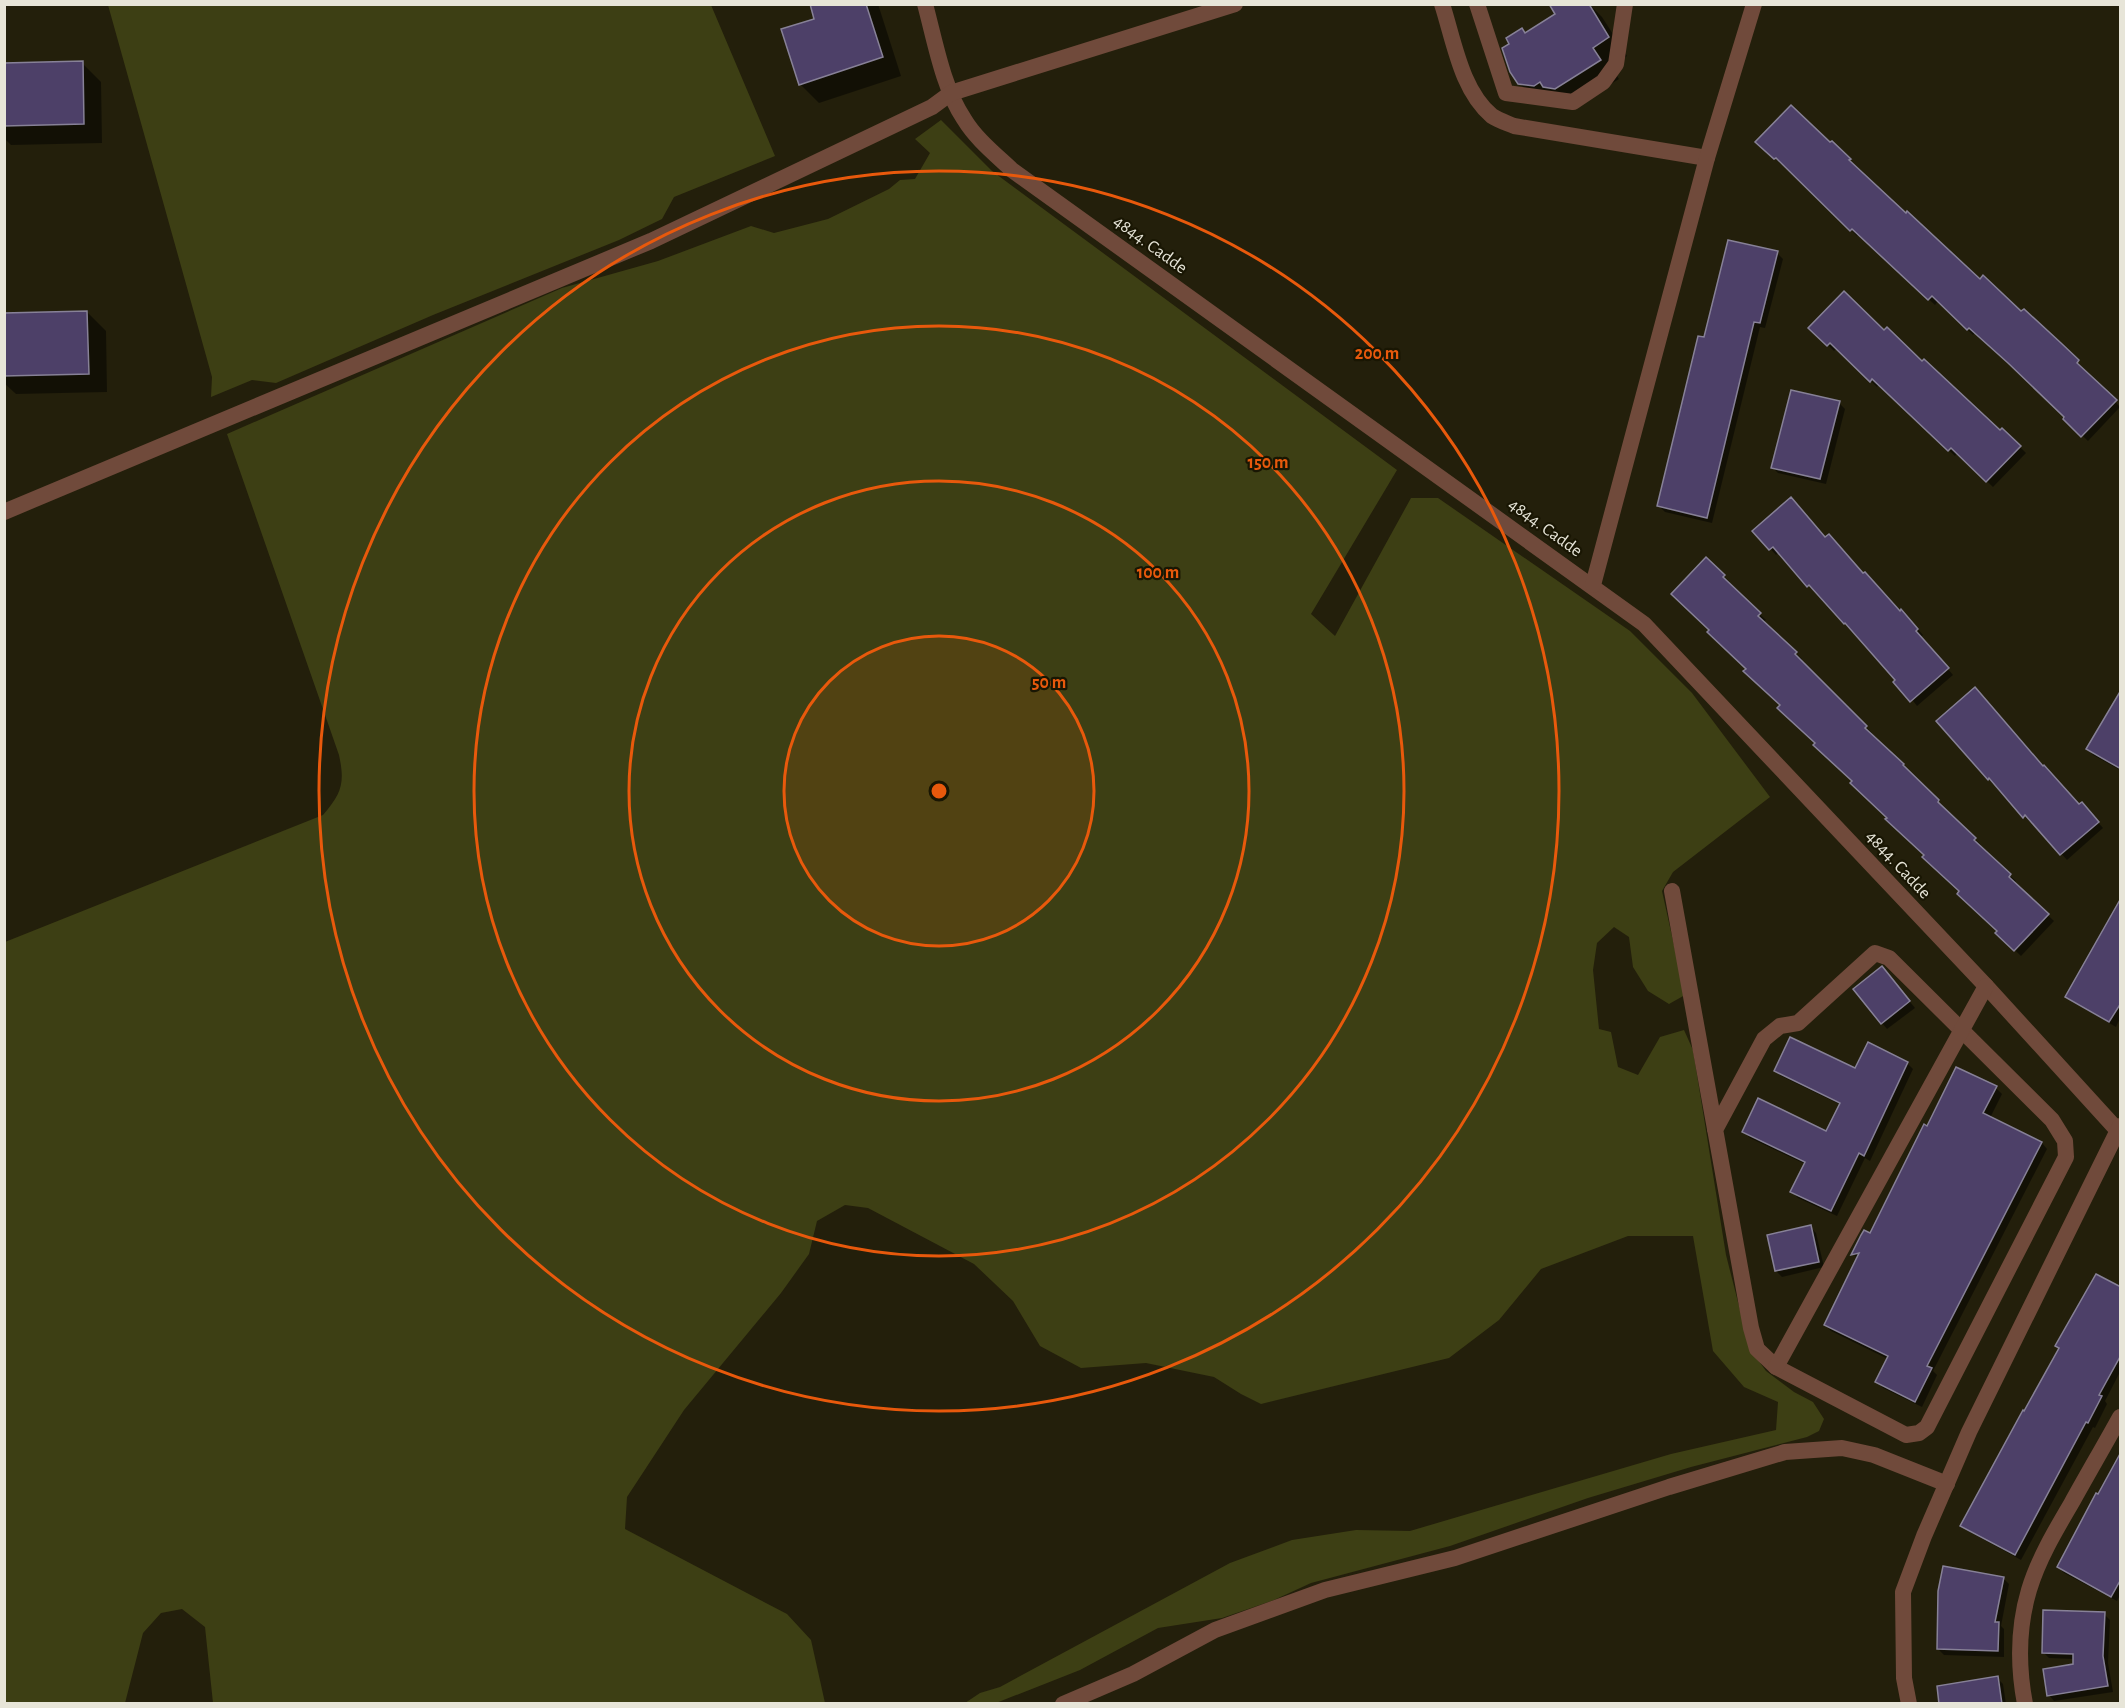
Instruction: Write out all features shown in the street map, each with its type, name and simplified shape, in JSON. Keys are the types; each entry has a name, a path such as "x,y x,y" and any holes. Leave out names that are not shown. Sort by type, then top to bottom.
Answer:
{"street":[{"name":"4844. Cadde","path":"925,4 951,93 964,119 983,143 1012,170 1593,585 1644,624 2120,1130"},
{"path":"4,512 651,242 933,107 951,93 1235,4"},
{"path":"1442,4 1464,76 1474,95 1493,116 1514,126 1707,158"},
{"path":"1477,4 1506,93 1573,102 1603,82 1616,64 1625,4"},
{"path":"1593,585 1707,158 1754,4"},
{"path":"1672,891 1715,1130 1751,1328 1757,1349 1776,1366 1906,1435 1919,1433 1927,1427 2066,1157 2065,1141 2052,1120 1889,958 1875,953 1798,1023 1779,1026 1764,1039 1715,1130"},
{"path":"1776,1366 1986,986"},
{"path":"1909,1704 1905,1678 1903,1592 1968,1432 2120,1130"},
{"path":"2025,1704 2019,1657 2029,1590 2050,1541 2121,1417"},
{"path":"1063,1704 1133,1674 1215,1630 1325,1590 1455,1558 1669,1487 1785,1452 1842,1448 1874,1455 1947,1484"}],"shaded area":[{"path":"108,5 711,5 775,156 674,197 662,219 619,240 433,315 276,383 252,380 211,397 212,377"},
{"path":"941,120 992,171 1397,470 1311,614 1335,636 1411,498 1438,498 1630,631 1692,693 1770,797 1673,872 1662,891 1685,995 1669,1004 1648,991 1633,967 1629,937 1614,927 1597,943 1593,970 1599,1029 1611,1032 1618,1067 1638,1075 1660,1037 1684,1030 1693,1050 1726,1255 1750,1349 1766,1371 1794,1392 1813,1402 1824,1419 1819,1431 1807,1437 1691,1467 1588,1498 1450,1546 1311,1583 1274,1600 1222,1618 1158,1628 1080,1670 996,1703 965,1703 980,1693 1000,1687 1230,1563 1292,1540 1356,1530 1410,1531 1671,1454 1776,1430 1778,1402 1744,1387 1713,1351 1693,1236 1628,1236 1541,1269 1499,1320 1449,1358 1261,1404 1214,1377 1146,1363 1081,1368 1040,1346 1013,1301 974,1264 868,1208 845,1205 817,1221 809,1254 781,1293 684,1410 627,1497 625,1529 787,1614 811,1640 825,1703 213,1703 205,1627 182,1609 161,1613 143,1633 125,1703 5,1704 5,942 323,815 338,794 342,780 339,755 227,434 562,288 658,261 751,226 774,233 828,219 889,189 900,180 915,179 930,153 915,139"}],"building":[{"path":"810,4 866,4 883,57 799,85 781,29 814,19"},
{"path":"1549,4 1589,4 1609,37 1593,48 1601,60 1555,89 1543,87 1540,82 1534,86 1518,84 1510,72 1502,48 1509,44 1506,38 1522,28 1525,33 1555,14"},
{"path":"83,61 84,124 4,126 4,63"},
{"path":"1791,105 1980,279 1983,275 2021,311 2024,309 2079,360 2077,363 2117,400 2081,437 2063,419 2064,417 2008,363 1969,328 1967,330 1932,296 1928,300 1852,229 1850,231 1776,158 1774,159 1755,142"},
{"path":"1728,240 1778,251 1760,323 1754,322 1707,518 1657,506 1698,336 1704,337"},
{"path":"1844,291 1884,330 1887,327 1922,361 1924,359 2000,430 2002,428 2021,446 1986,482 1951,448 1948,451 1872,379 1870,382 1830,343 1827,346 1808,328"},
{"path":"87,311 89,374 4,376 4,313"},
{"path":"1791,390 1840,401 1820,479 1771,468"},
{"path":"1791,497 1825,537 1829,534 1863,573 1865,572 1900,611 1901,609 1918,629 1916,631 1949,668 1910,702 1893,682 1895,680 1845,623 1809,585 1807,587 1773,547 1769,550 1752,531"},
{"path":"1706,557 1725,575 1723,577 1761,613 1758,616 1797,652 1795,654 1867,726 1865,728 1904,764 1939,800 1938,802 1976,838 1974,840 2011,874 2009,877 2049,914 2014,951 1995,933 1997,931 1957,894 1959,891 1922,857 1924,855 1850,783 1852,781 1813,745 1815,743 1777,708 1780,705 1743,671 1746,669 1671,594"},
{"path":"1975,687 2043,766 2079,804 2082,802 2099,822 2060,855 2025,815 2023,818 1936,721"},
{"path":"2121,690 2121,769 2086,749"},
{"path":"2121,898 2121,1003 2109,1022 2065,997"},
{"path":"1882,966 1910,1001 1881,1024 1853,989"},
{"path":"1790,1037 1855,1068 1868,1042 1908,1062 1864,1156 1859,1153 1831,1211 1790,1192 1805,1162 1742,1132 1758,1098 1826,1131 1840,1103 1774,1071"},
{"path":"1956,1067 1997,1086 1983,1113 2042,1142 1927,1366 1932,1368 1915,1402 1875,1382 1888,1356 1824,1325 1859,1253 1851,1255 1861,1235 1864,1230 1870,1233 1924,1124 1927,1126"},
{"path":"1811,1225 1819,1262 1775,1271 1767,1235"},
{"path":"2096,1274 2121,1287 2121,1355 2099,1395 2102,1396 2088,1423 2086,1422 2015,1555 1960,1526 2059,1348 2055,1346"},
{"path":"2121,1452 2121,1579 2111,1597 2057,1567 2096,1493 2098,1494"},
{"path":"1943,1566 2004,1577 1995,1622 1999,1622 1998,1651 1937,1649 1938,1591"},
{"path":"2043,1610 2105,1612 2103,1656 2108,1686 2047,1696 2043,1669 2073,1664 2073,1654 2042,1653"},
{"path":"1998,1676 2002,1704 1939,1704 1937,1686"}]}
